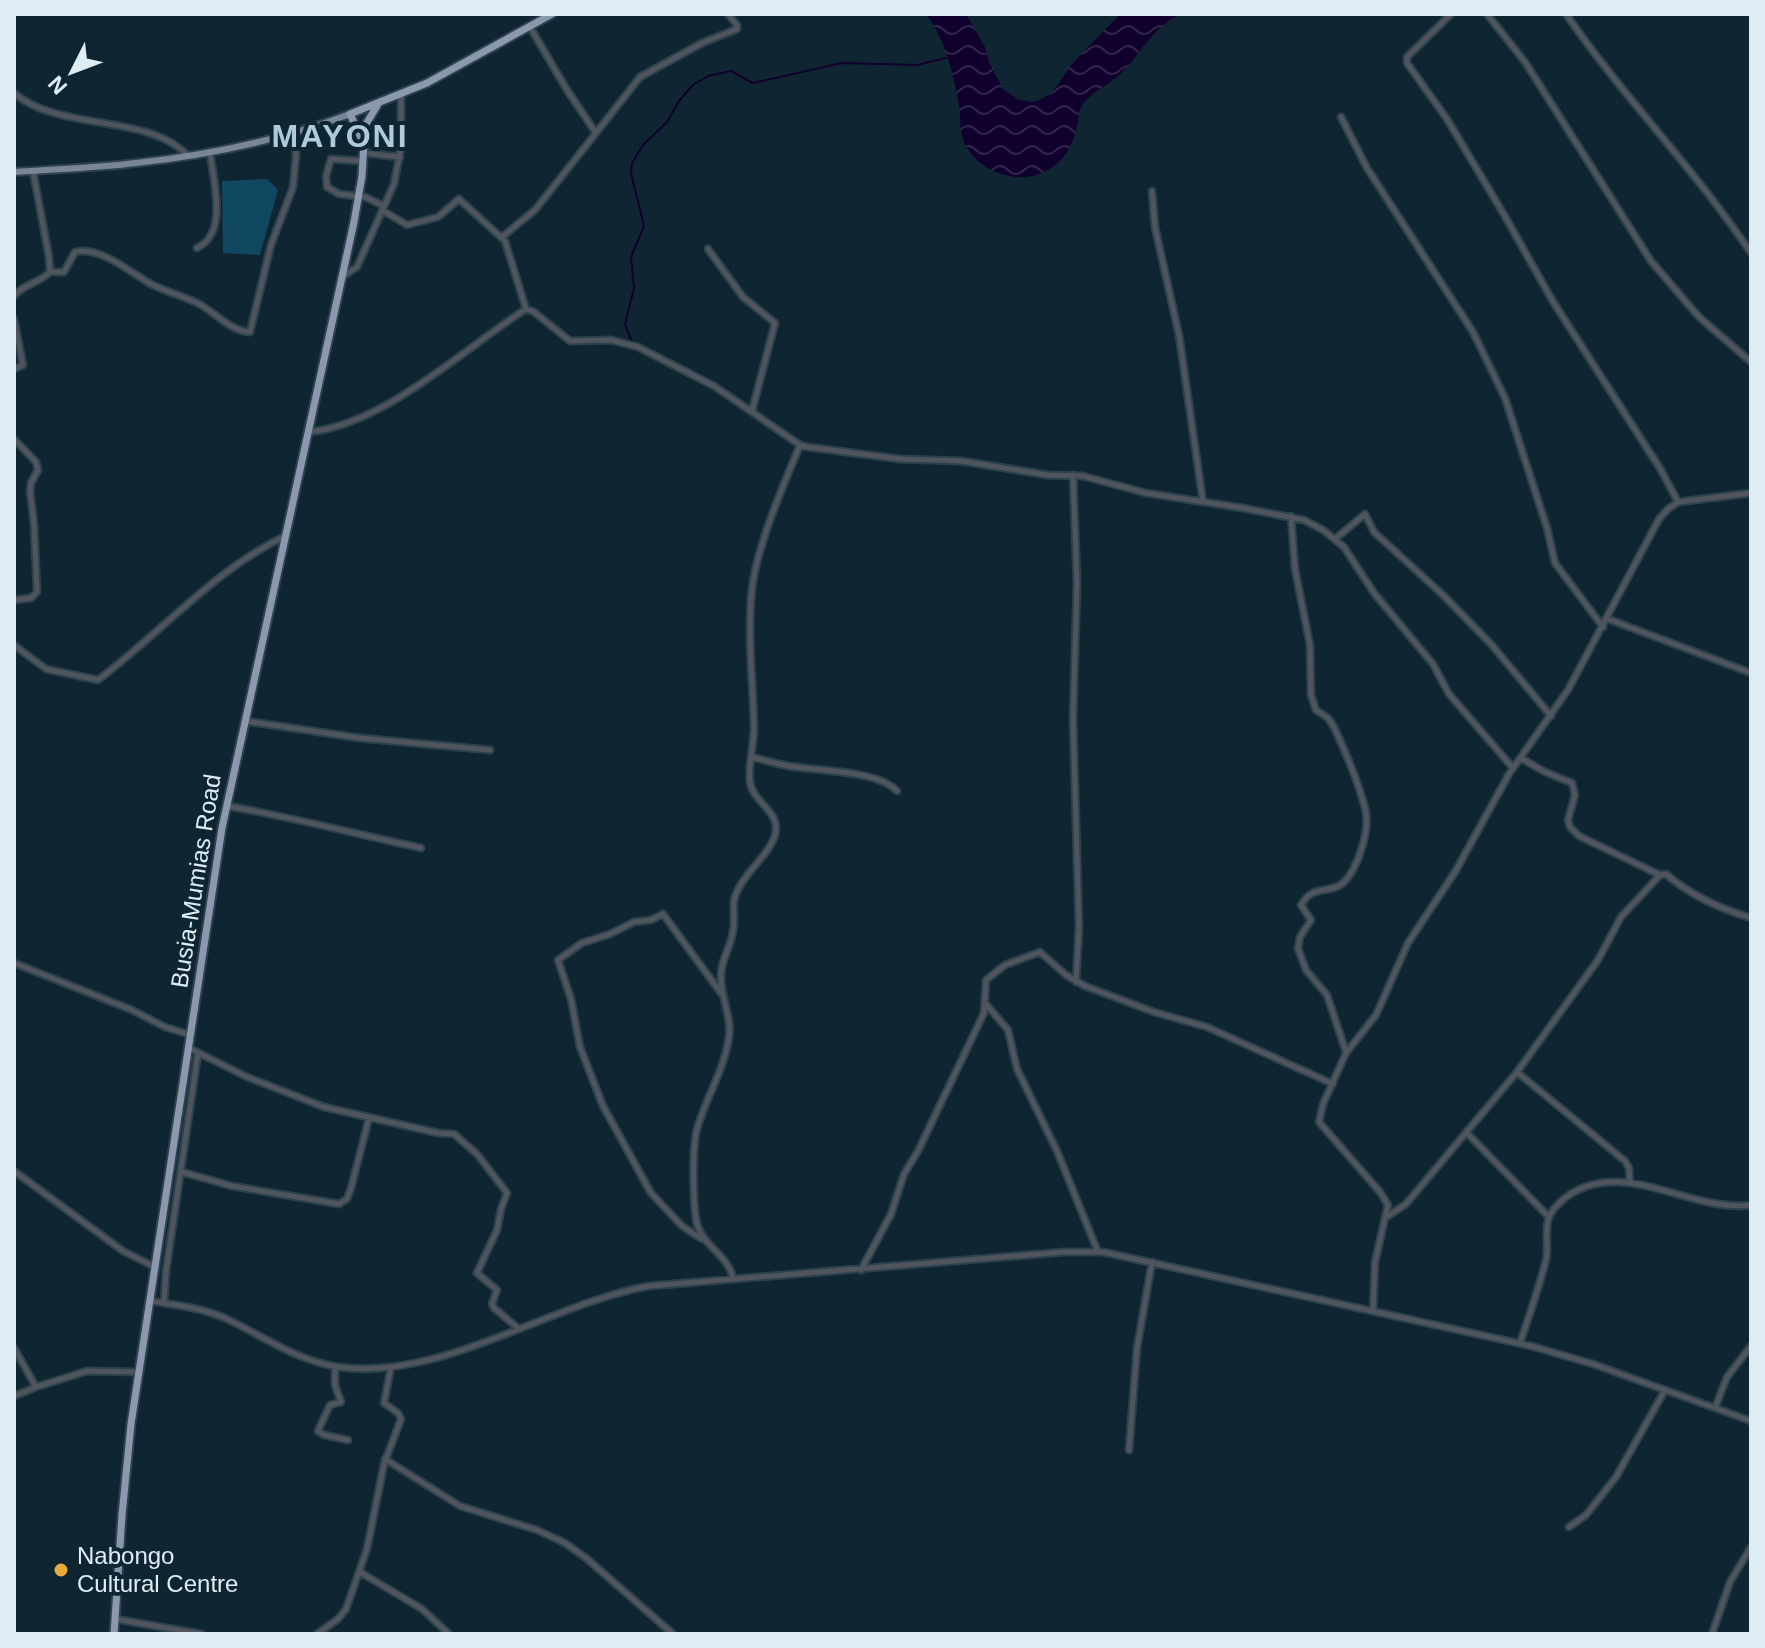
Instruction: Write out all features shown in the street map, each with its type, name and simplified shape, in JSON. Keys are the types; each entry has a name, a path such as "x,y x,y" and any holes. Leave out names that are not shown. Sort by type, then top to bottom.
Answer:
{"highway":[{"path":"350,114 401,95 452,70 552,14"},
{"name":"Busia-Mumias Road","path":"114,1634 125,1482 140,1372 227,806 359,197 365,126 378,104"},
{"name":"Busia-Mumias Road","path":"359,111 365,126"},
{"name":"Busia-Mumias Road","path":"350,114 363,142"}],"main road":[{"path":"14,172 188,156 294,135 350,114"}],"street":[{"path":"502,237 535,210 642,76 702,43 737,29 728,14"},
{"path":"1451,14 1408,56 1407,63 1447,119 1552,300 1661,470 1678,502"},
{"path":"1487,14 1525,62 1651,261 1695,312 1751,362"},
{"path":"1566,14 1605,68 1700,183 1751,253"},
{"path":"530,27 596,133"},
{"path":"14,93 27,103 50,112 166,141 179,146 188,156"},
{"path":"342,277 357,267 394,184 400,157 401,95"},
{"path":"1341,117 1367,168 1473,332 1505,398 1547,528 1555,563 1603,627"},
{"path":"14,296 20,289 50,272 64,272 75,252 90,251 148,282 192,300 240,330 250,332 271,245 293,187 296,156 294,135"},
{"path":"197,248 206,240 217,219 210,152"},
{"path":"400,157 333,158 326,176 327,187 345,196 368,198 407,225 438,217 459,199 502,237 508,247 526,309 537,314 566,340 603,339 628,343 701,379 800,445 868,456 946,460 1089,477 1146,493 1291,516 1313,524 1349,553 1382,603 1433,664 1449,694 1513,768"},
{"path":"33,171 50,272"},
{"path":"1152,191 1155,223 1179,335 1203,502"},
{"path":"708,249 743,297 775,323 752,411"},
{"path":"309,432 337,426 400,396 526,309"},
{"path":"14,319 23,365 14,369"},
{"path":"14,439 36,462 38,471 30,491 37,592 31,598 14,600"},
{"path":"703,1240 695,1211 696,1137 719,1077 729,1039 721,971 733,930 737,891 776,831 773,818 750,786 754,727 749,630 753,581 786,477 800,445"},
{"path":"1073,475 1077,583 1073,719 1079,927 1076,982"},
{"path":"1373,1311 1375,1262 1387,1216 1386,1199 1318,1120 1346,1053 1376,1015 1401,956 1455,872 1513,768 1551,716 1608,619 1645,542 1664,513 1678,502 1751,493"},
{"path":"1335,539 1364,513 1378,536 1491,644 1551,716"},
{"path":"1291,516 1295,569 1310,645 1313,703 1334,727 1366,810 1360,855 1352,872 1338,887 1314,891 1301,904 1311,920 1298,941 1300,955 1308,972 1327,995 1346,1053"},
{"path":"14,645 46,669 98,680 224,574 255,551 286,535"},
{"path":"1608,619 1751,673"},
{"path":"245,721 360,738 490,750"},
{"path":"752,757 789,766 868,777 889,783 897,791"},
{"path":"1521,758 1571,782 1575,795 1568,823 1577,834 1660,875 1666,874 1682,887 1751,918"},
{"path":"227,806 421,848"},
{"path":"1387,1216 1406,1204 1517,1072 1598,960 1621,917 1660,875"},
{"path":"722,994 663,914 582,943 558,960 571,999 580,1047 603,1106 648,1190 682,1226 703,1240 729,1267 733,1279"},
{"path":"861,1270 888,1220 904,1174 935,1117 986,1004 984,988 988,978 1005,965 1036,952 1076,982 1154,1012 1207,1027 1333,1084"},
{"path":"14,963 191,1035"},
{"path":"986,1004 1008,1030 1017,1069 1057,1151 1098,1252"},
{"path":"189,1048 247,1077 319,1105 454,1134 477,1154 505,1187 507,1195 497,1230 476,1272 497,1290 492,1304 494,1308 519,1329"},
{"path":"164,1303 198,1053"},
{"path":"1517,1072 1625,1161 1630,1183"},
{"path":"182,1172 232,1186 339,1204 347,1199 351,1188 369,1118"},
{"path":"1467,1133 1530,1201 1549,1217"},
{"path":"14,1171 123,1251 155,1267"},
{"path":"1520,1343 1546,1259 1549,1217 1561,1201 1578,1190 1602,1184 1630,1183 1714,1204 1751,1205"},
{"path":"162,1224 175,1225"},
{"path":"151,1301 214,1314 313,1362 368,1370 437,1357 633,1289 1064,1252 1098,1252 1520,1343 1593,1364 1751,1421"},
{"path":"1129,1450 1137,1348 1152,1262"},
{"path":"1715,1408 1727,1377 1751,1346"},
{"path":"14,1348 36,1387"},
{"path":"317,1634 344,1613 370,1536 385,1459 401,1419 384,1403 391,1367"},
{"path":"335,1369 335,1385 341,1402 330,1405 318,1431 348,1440"},
{"path":"14,1396 80,1372 140,1372"},
{"path":"1569,1527 1586,1515 1616,1477 1665,1390"},
{"path":"385,1459 460,1506 537,1530 565,1543 673,1634"},
{"path":"1712,1634 1730,1582 1751,1547"},
{"path":"360,1572 422,1609 449,1634"},
{"path":"115,1619 202,1634"}],"shaded area":[{"path":"267,179 278,190 260,255 223,253 222,181"}],"water":[{"path":"926,14 966,14 985,47 1003,89 1019,100 1030,102 1052,93 1072,64 1120,14 1182,14 1162,26 1117,77 1083,104 1074,137 1057,164 1042,173 1020,177 1008,176 987,167 977,160 964,142 948,58"}],"waterway":[{"path":"632,342 625,324 634,288 631,257 644,226 631,173 632,163 643,145 667,122 693,85 708,76 731,71 753,83 842,63 917,65 946,58"}],"place":[{"name":"Nabongo Cultural Centre","path":"61,1570"}],"district":[{"name":"MAYONI","path":"340,136"}]}
